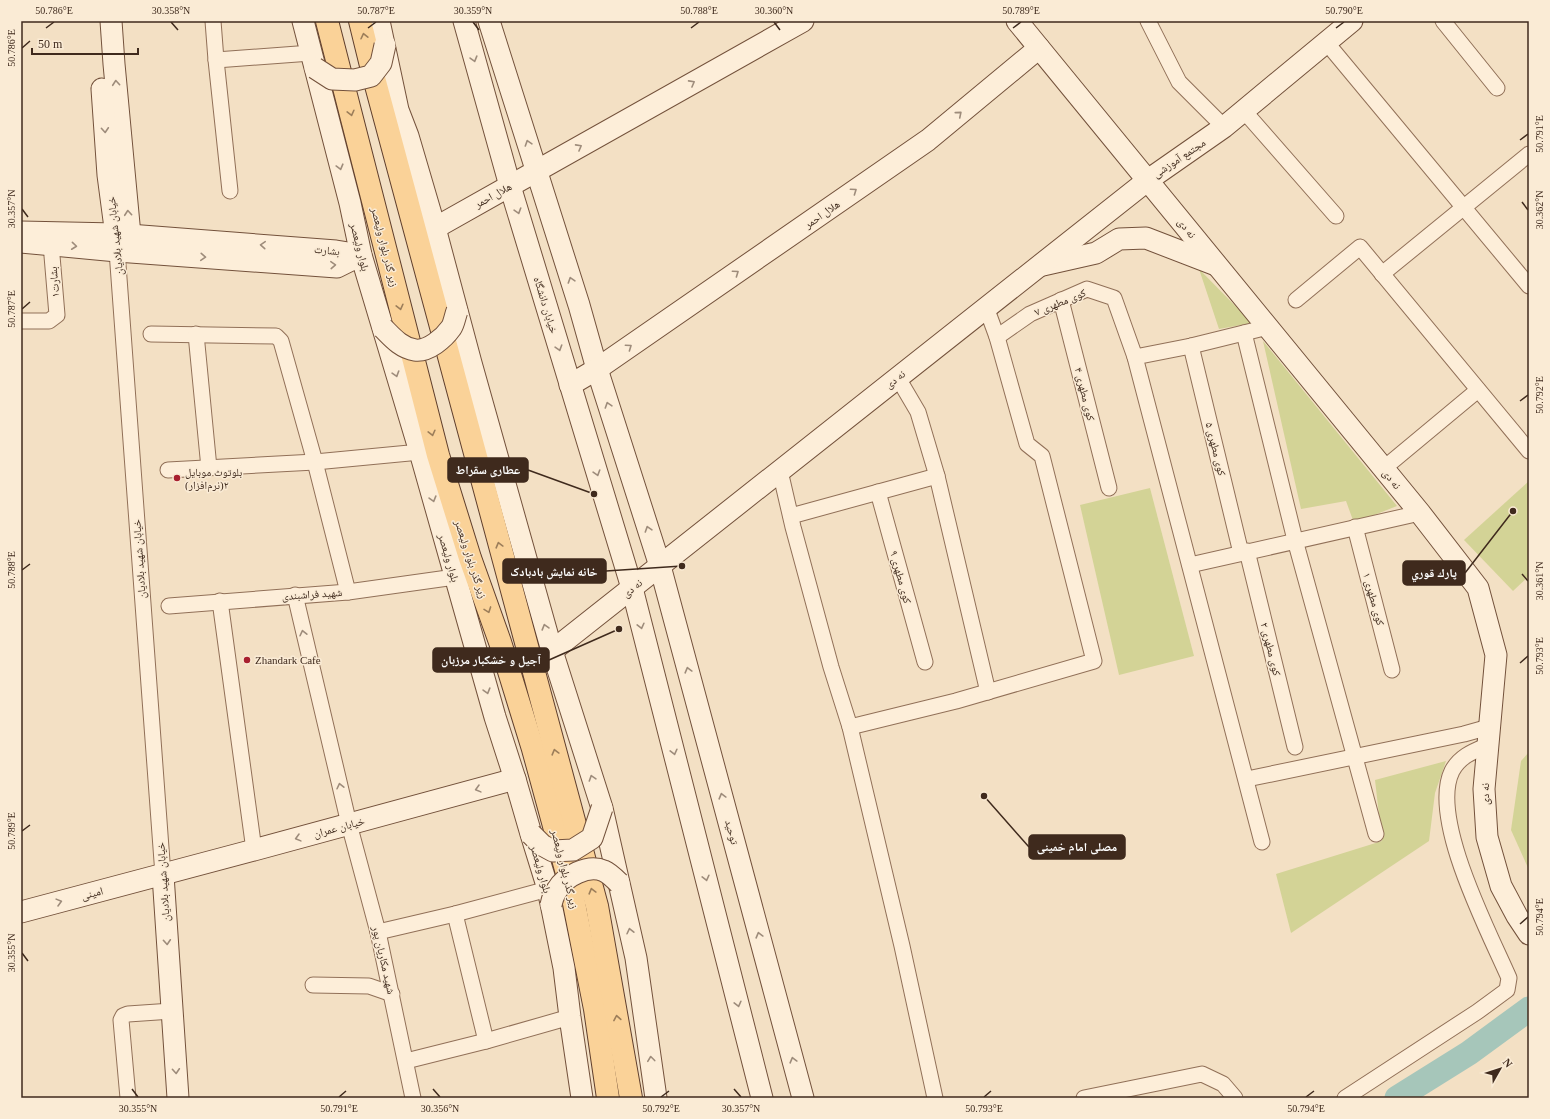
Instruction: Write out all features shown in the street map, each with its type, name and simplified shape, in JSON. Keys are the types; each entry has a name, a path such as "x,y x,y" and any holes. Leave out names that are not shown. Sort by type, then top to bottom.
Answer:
{"main road":[{"name":"زیر گذر بلوار ولیعصر","path":"327,21 438,456 470,558 500,642 533,749 559,842 571,888 595,1009 608,1098"},
{"path":"360,21 374,78 597,906 631,1098"}],"street":[{"name":"خیابان شهید بلادیان","path":"97,21 108,175 123,243"},
{"name":"خیابان شهید بلادیان","path":"111,21 123,243 178,1098"},
{"path":"214,21 216,60 230,191"},
{"name":"بلوار ولیعصر","path":"303,21 350,203 361,255 420,452 495,717 550,897 564,968 582,1098"},
{"path":"379,21 398,110 408,136 435,228 552,651 602,808 636,958 656,1098"},
{"name":"خیابان دانشگاه","path":"464,21 510,186 632,588"},
{"path":"489,21 660,566"},
{"name":"هلال احمر","path":"435,228 803,21"},
{"name":"مجتمع آموزشی","path":"1016,21 1148,180 1224,127 1352,21"},
{"path":"1148,21 1180,82 1224,127"},
{"path":"1442,21 1497,88"},
{"path":"1326,42 1529,286"},
{"path":"216,60 313,60 332,79 355,80 371,76 381,63 385,45"},
{"name":"هلال احمر","path":"570,385 597,369 928,140 1039,48"},
{"path":"1244,111 1336,216"},
{"path":"1382,274 1529,154"},
{"name":"نه دی","path":"552,651 1148,180 1420,513 1478,588 1496,655 1484,789 1487,837 1501,886 1517,916 1529,934"},
{"name":"بشارت","path":"21,232 337,266 361,255"},
{"path":"1039,266 1096,253 1119,239 1146,238 1218,266"},
{"name":"بشارت","path":"21,242 51,244 123,243"},
{"name":"بشارت۱","path":"21,321 49,321 54,319 56,315 51,244"},
{"path":"1296,300 1360,247 1529,451"},
{"name":"کوی مطهری ۷","path":"996,336 1030,314 1087,289 1114,298 1135,357"},
{"name":"کوی مطهری ۴","path":"1061,300 1109,488"},
{"path":"850,727 988,692 1094,661 1042,456 1027,444 996,336 986,307"},
{"path":"383,328 396,342 416,350 426,348 440,340 452,327 457,311"},
{"path":"1262,842 1247,779 1135,357 1191,346 1268,327"},
{"path":"1244,333 1295,540 1356,756 1376,834"},
{"path":"151,334 276,336 279,338 315,462 348,592"},
{"path":"196,334 210,468"},
{"name":"کوی مطهری ۵","path":"1191,346 1244,552"},
{"path":"898,378 918,412 937,476 988,692"},
{"path":"1383,469 1478,390"},
{"path":"168,470 315,462 420,452"},
{"path":"780,470 831,667 850,727 902,946 936,1098"},
{"path":"791,516 937,476"},
{"name":"کوی مطهری ۹","path":"878,492 924,662"},
{"path":"1190,565 1295,540 1420,513"},
{"name":"کوی مطهری ۱","path":"1355,527 1392,670"},
{"name":"کوی مطهری ۲","path":"1244,552 1295,747"},
{"name":"توحید","path":"660,566 803,1098"},
{"name":"شهید فراشبندی","path":"169,606 348,592 455,577"},
{"path":"632,588 762,1098"},
{"name":"شهید مکاریان پور","path":"295,596 349,824 378,932 413,1098"},
{"path":"220,601 236,707 254,850"},
{"path":"1247,779 1464,734 1489,736"},
{"path":"1345,1098 1477,1012 1507,990 1509,978 1464,875 1451,834 1447,793 1452,771 1464,756 1489,736"},
{"name":"خیابان عمران","path":"163,875 515,779"},
{"path":"531,834 542,845 554,851 573,850 592,838 602,808"},
{"path":"378,932 455,914 550,897 563,882 580,872 591,869 604,871 619,883"},
{"name":"امینی","path":"21,912 163,875"},
{"path":"455,914 486,1041"},
{"path":"313,985 369,986 392,994"},
{"path":"128,1098 121,1020 123,1016 128,1014 172,1011"},
{"path":"406,1061 486,1041 570,1016"},
{"path":"1084,1098 1202,1074 1223,1084 1236,1098"}],"green space":[{"path":"1199,269 1252,323 1219,329"},
{"path":"1263,341 1397,506 1354,523 1346,501 1301,509"},
{"path":"1529,481 1529,576 1513,591 1464,540"},
{"path":"1150,488 1194,656 1119,675 1080,505"},
{"path":"1529,752 1529,870 1511,830 1521,761"},
{"path":"1446,761 1435,793 1429,841 1291,933 1276,874 1382,841 1375,780"}],"waterway":[{"path":"1397,1098 1469,1053 1529,1009"}],"place":[{"name":"بلوتوث موبایل (نرم‌افزار)۲","path":"177,478"},
{"name":"عطاری سقراط","path":"594,494"},
{"name":"پارك قوري","path":"1513,511"},
{"name":"خانه نمایش بادبادک","path":"682,566"},
{"name":"آجیل و خشکبار مرزبان","path":"619,629"},
{"name":"Zhandark Cafe","path":"247,660"},
{"name":"مصلی امام خمینی","path":"984,796"}]}
